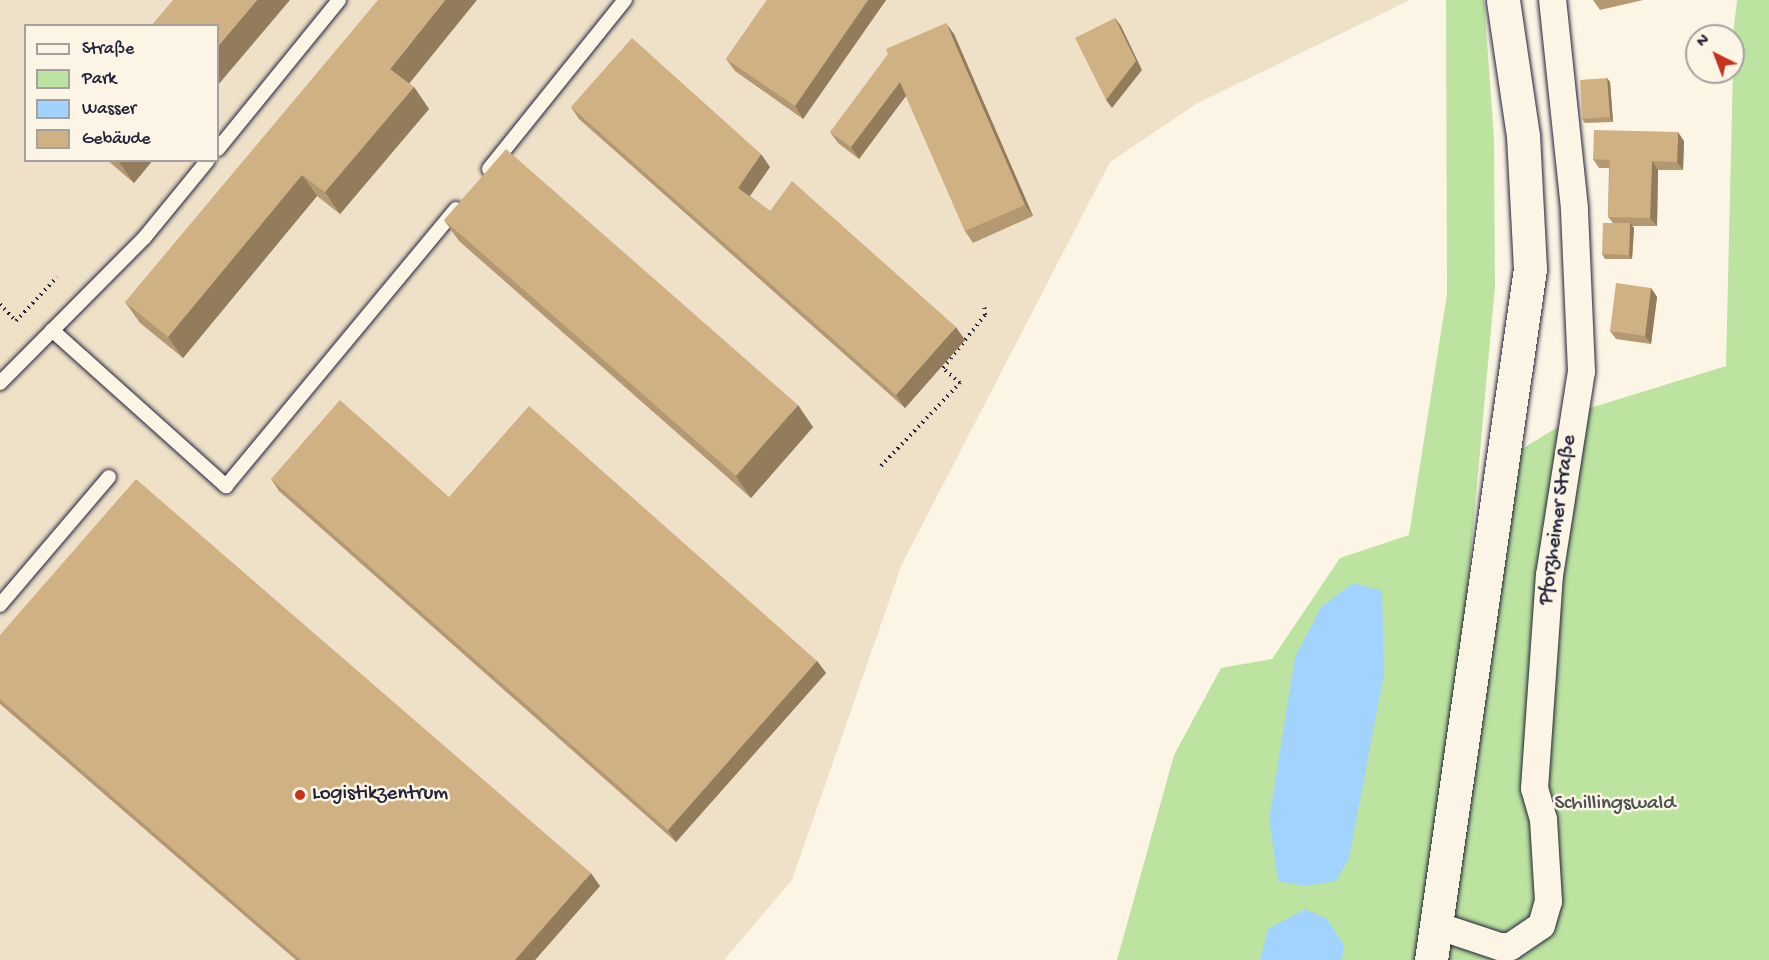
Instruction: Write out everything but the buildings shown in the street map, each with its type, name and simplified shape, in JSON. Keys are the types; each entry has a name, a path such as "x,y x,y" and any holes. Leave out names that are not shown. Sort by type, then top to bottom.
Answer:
{"street":[{"path":"1431,960 1530,269 1523,135 1503,0"},
{"name":"Pforzheimer Straße","path":"1436,925 1499,946 1509,946 1541,926 1548,901 1543,819 1534,788 1549,575 1581,370 1574,208 1552,0"}],"lane":[{"path":"219,148 339,0"},
{"path":"477,184 624,0"},
{"path":"0,382 145,237 206,162"},
{"path":"52,330 226,486 463,201"},
{"path":"0,605 109,477"}],"path":[{"path":"0,302 16,321 57,277"},
{"path":"881,466 960,383 943,368 985,315 984,304"}],"shaded area":[{"path":"0,0 1410,0 1196,104 1110,162 902,564 792,880 724,960 0,960"}],"green space":[{"name":"Schillingswald","path":"1446,0 1484,0 1494,138 1495,286 1438,915 1522,449 1587,409 1726,366 1733,84 1745,84 1745,24 1734,24 1737,0 1769,0 1769,960 1117,960 1174,755 1221,668 1272,659 1340,558 1409,535 1447,294"}],"water":[{"path":"1353,583 1382,591 1384,674 1349,858 1336,881 1305,886 1278,881 1269,819 1295,657 1321,607"},
{"path":"1305,909 1327,919 1344,945 1342,960 1260,960 1268,929"}],"place":[{"name":"Logistikzentrum","path":"300,795"}]}
